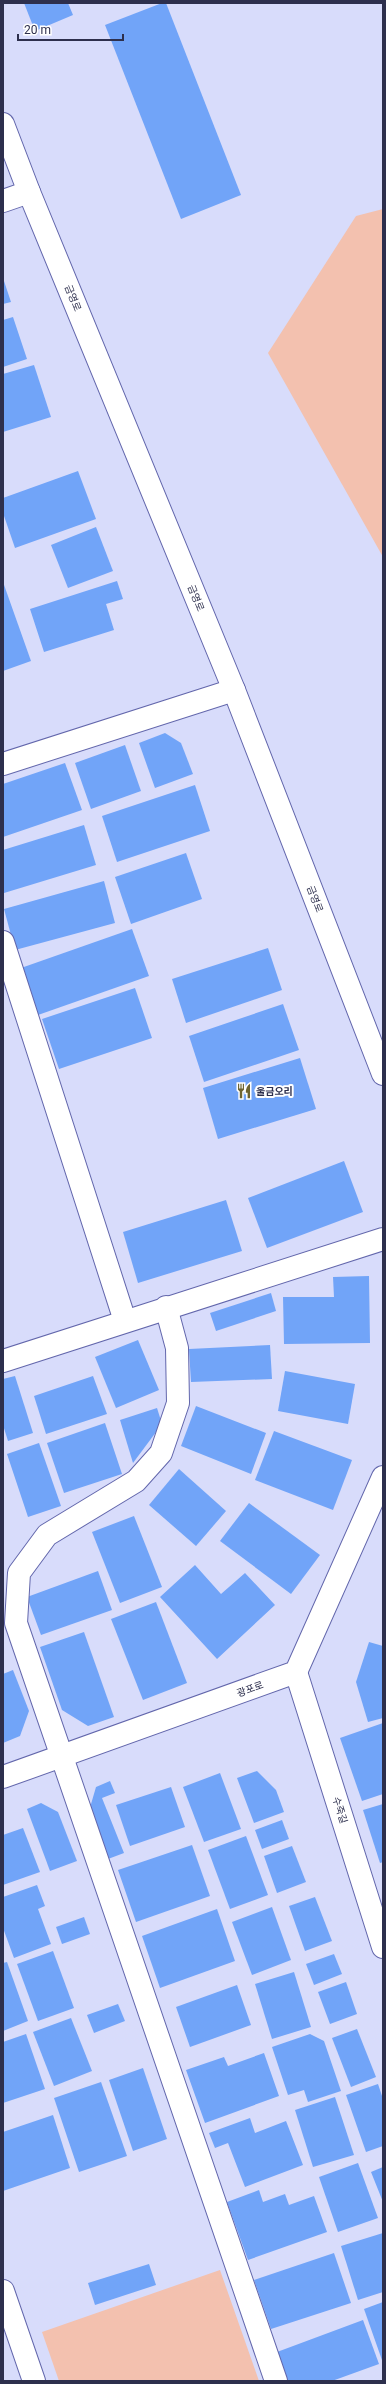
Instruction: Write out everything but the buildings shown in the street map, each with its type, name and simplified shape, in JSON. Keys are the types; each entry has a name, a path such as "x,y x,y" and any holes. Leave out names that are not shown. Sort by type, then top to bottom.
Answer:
{"street":[{"name":"금영로","path":"3,124 29,192 234,690 383,1074"},
{"path":"3,201 29,192"},
{"path":"3,764 234,690"},
{"path":"3,942 125,1321"},
{"path":"3,1361 383,1240"},
{"path":"166,1308 177,1348 178,1403 161,1453 136,1481 47,1535 19,1574 16,1623 276,2381"},
{"path":"296,1672 383,1477"},
{"name":"광포로","path":"3,1777 296,1672"},
{"name":"수죽길","path":"296,1672 383,1946"},
{"path":"3,2291 34,2381"}],"shaded area":[{"path":"383,209 383,557 268,353 356,216"},
{"path":"220,2270 259,2381 59,2381 42,2332"}],"place":[{"name":"울금오리","path":"244,1091"}]}
